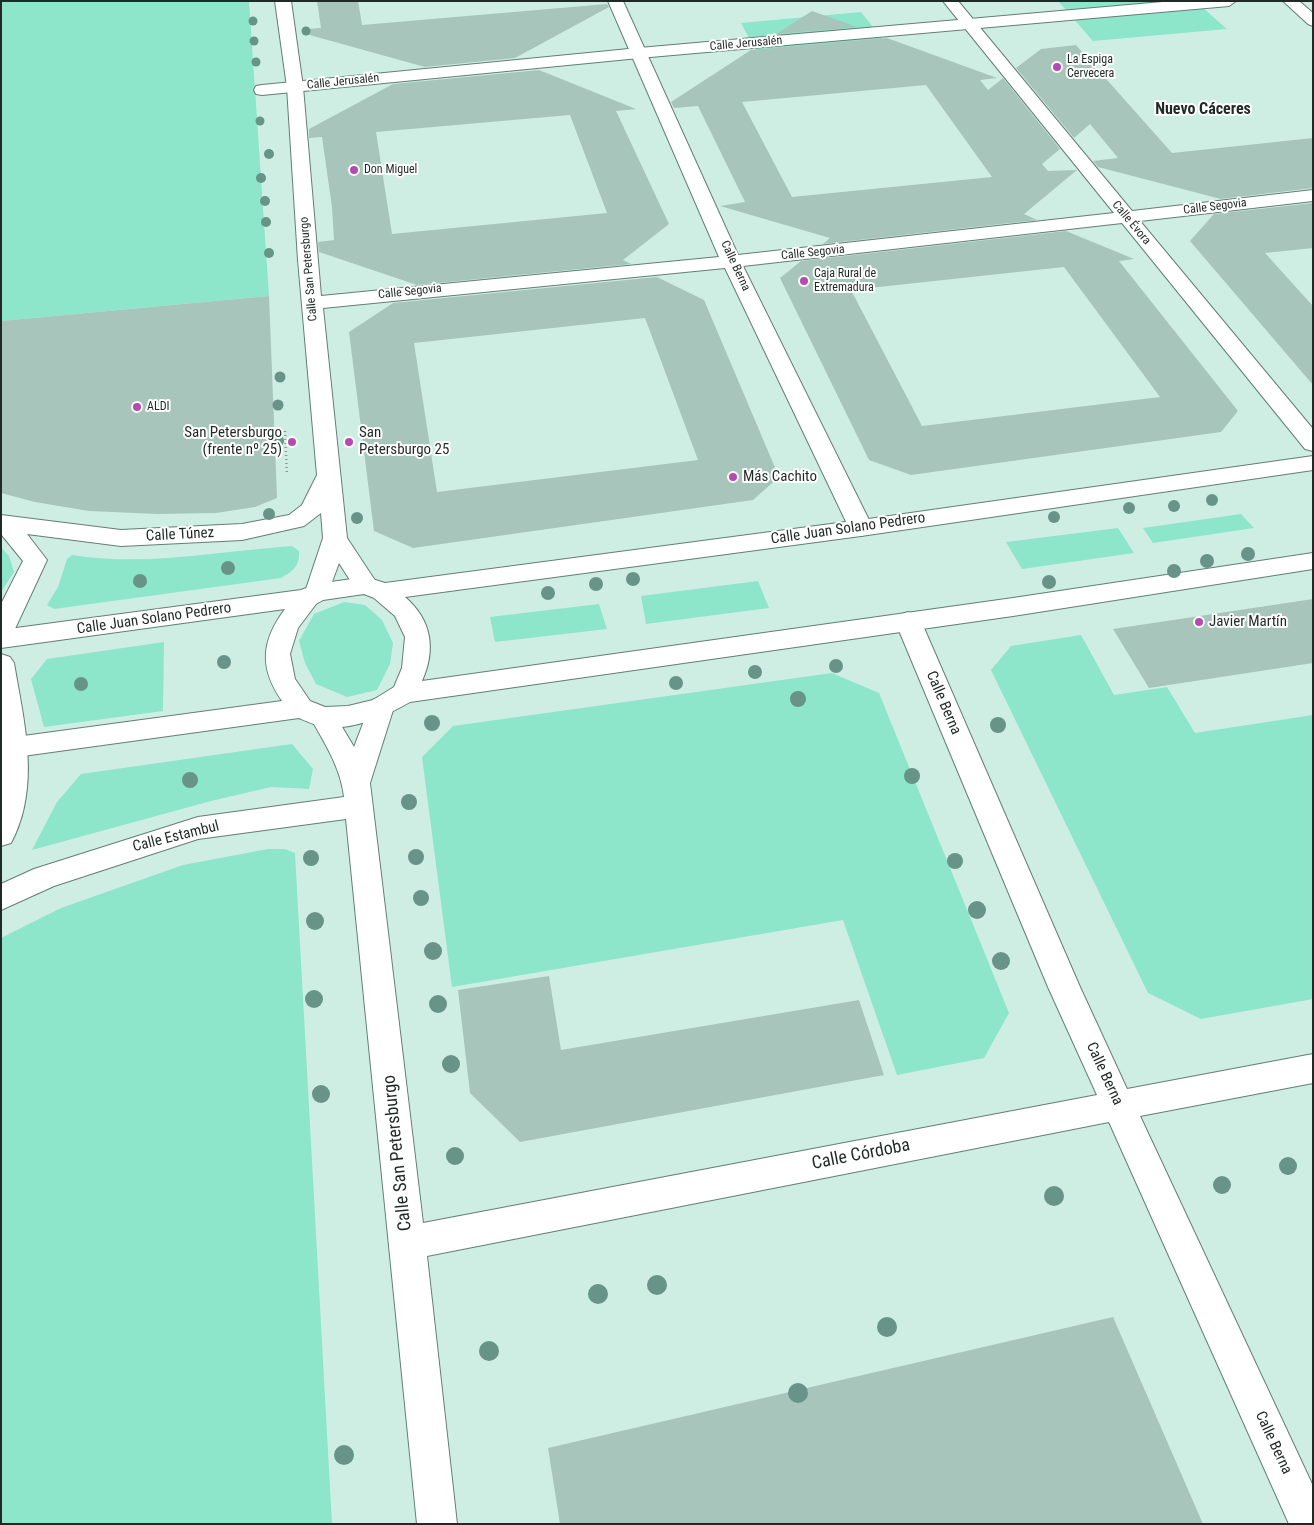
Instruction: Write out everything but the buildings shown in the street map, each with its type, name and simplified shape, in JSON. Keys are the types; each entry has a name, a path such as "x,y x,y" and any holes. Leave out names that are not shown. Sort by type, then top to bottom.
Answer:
{"street":[{"name":"Calle San Petersburgo","path":"283,1 294,87 334,538 312,595"},
{"name":"Calle Berna","path":"615,1 731,261 862,528"},
{"name":"Calle Évora","path":"950,1 1313,444"},
{"name":"Calle Jerusalén","path":"262,90 639,53 1229,1"},
{"path":"1290,1 1313,21"},
{"name":"Calle Segovia","path":"312,303 731,261 1126,218 1313,195"},
{"name":"Calle Juan Solano Pedrero","path":"375,588 862,528 1313,463"},
{"name":"Calle Túnez","path":"4,523 121,538 242,532 296,521 312,509 328,476"},
{"name":"Calle Túnez","path":"1,631 35,560 4,523"},
{"name":"Calle San Petersburgo","path":"334,538 375,588"},
{"path":"8,748 312,713 348,716 393,700 1313,561"},
{"path":"312,713 282,681 277,654 286,626 312,595 375,588 405,611 418,637 415,668 393,700"},
{"name":"Calle Juan Solano Pedrero","path":"1,639 312,595"},
{"name":"Calle Berna","path":"908,621 1064,987 1310,1524"},
{"path":"1,664 8,748 10,805 1,835"},
{"name":"Calle San Petersburgo","path":"357,794 393,700"},
{"name":"Calle San Petersburgo","path":"312,713 340,746 357,794 408,1243 437,1524"},
{"name":"Calle Estambul","path":"1,898 44,878 130,848 198,828 357,794"},
{"name":"Calle Córdoba","path":"408,1243 1313,1068"}],"path":[{"path":"284,425 288,484"}],"green space":[{"path":"1,1 249,1 269,296 1,321"},
{"path":"1058,1 1195,1 1227,29 1093,41"},
{"path":"861,12 898,59 766,70 741,23"},
{"path":"1241,514 1254,528 1153,543 1143,528"},
{"path":"1118,528 1134,553 1022,569 1006,542"},
{"path":"292,546 299,551 297,564 281,578 54,609 47,605 58,587 67,559 72,555 100,558 155,559"},
{"path":"1,547 9,556 14,572 1,592"},
{"path":"758,581 769,608 646,624 641,596"},
{"path":"344,602 365,605 382,620 393,643 390,664 377,690 347,697 316,684 305,663 299,641 314,614"},
{"path":"599,604 607,629 495,642 490,617"},
{"path":"1081,635 1114,695 1167,687 1195,733 1313,715 1313,999 1201,1019 1148,993 991,670 1011,646"},
{"path":"164,642 163,711 44,727 31,679 47,659"},
{"path":"832,673 879,693 1009,1013 984,1058 897,1075 843,920 452,987 422,757 453,726"},
{"path":"292,744 313,769 309,789 271,787 211,801 32,850 57,802 81,774"},
{"path":"268,849 285,849 295,853 332,1524 1,1524 1,938 61,908 183,865"}],"place":[{"name":"La Espiga Cervecera","path":"1057,67"},
{"name":"Don Miguel","path":"354,170"},
{"name":"Caja Rural de Extremadura","path":"804,281"},
{"name":"ALDI","path":"137,407"},
{"name":"San Petersburgo (frente nº 25)","path":"292,442"},
{"name":"San Petersburgo 25","path":"349,442"},
{"name":"Más Cachito","path":"733,477"},
{"name":"Javier Martín","path":"1199,622"}],"district":[{"name":"Nuevo Cáceres","path":"1203,110"}]}
